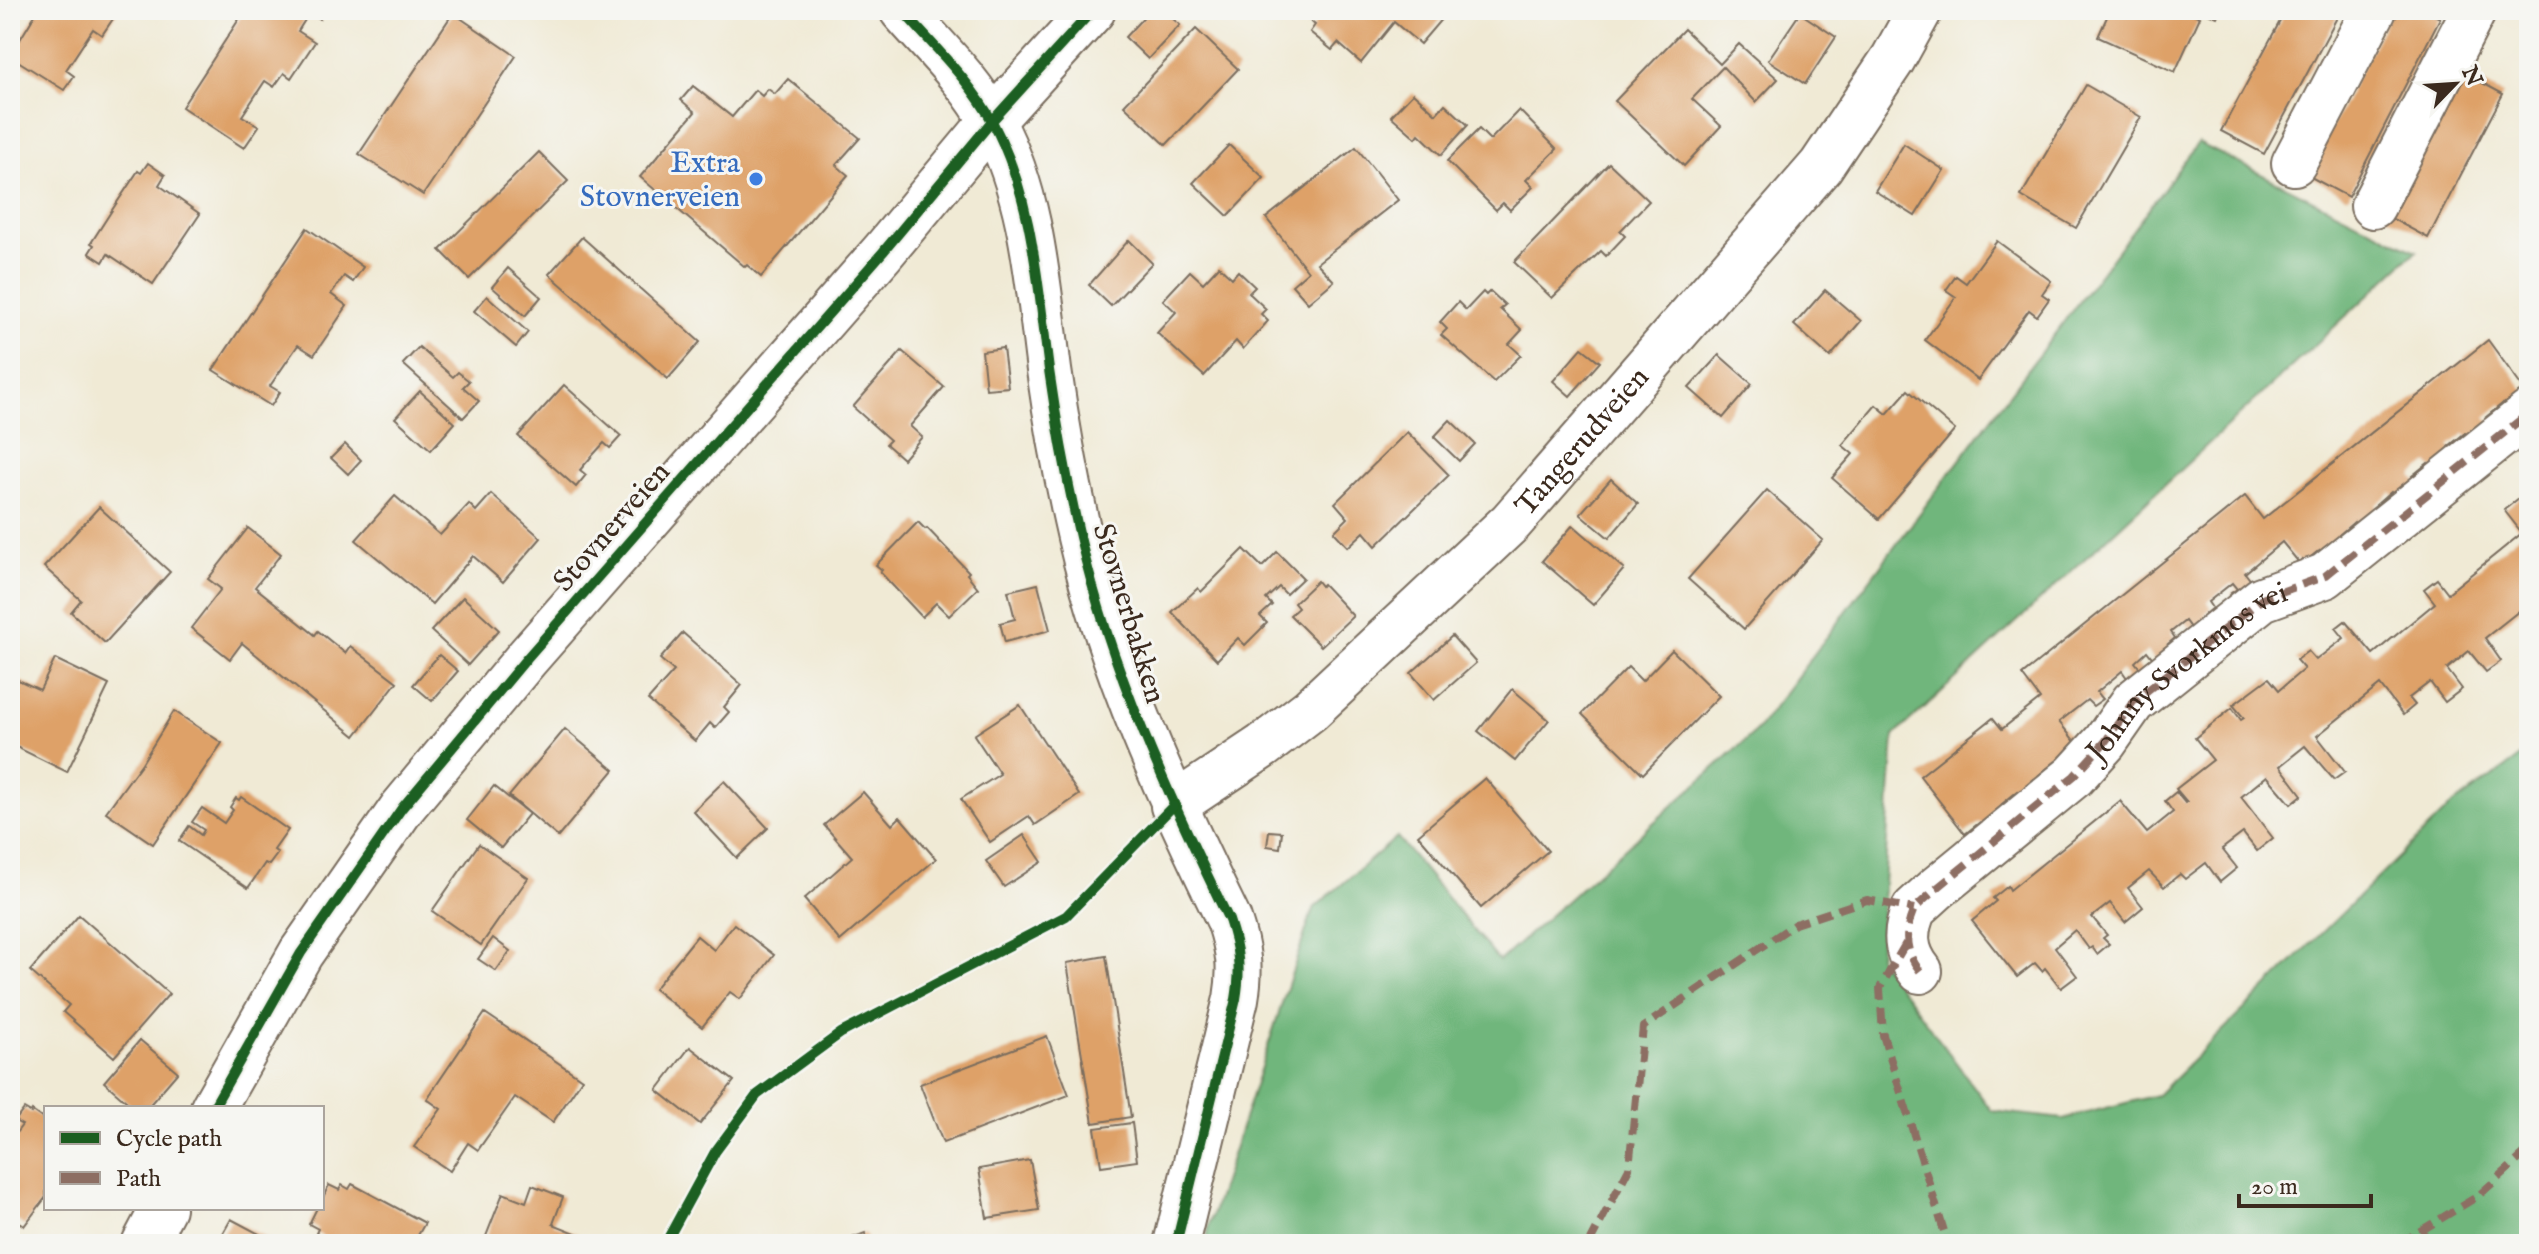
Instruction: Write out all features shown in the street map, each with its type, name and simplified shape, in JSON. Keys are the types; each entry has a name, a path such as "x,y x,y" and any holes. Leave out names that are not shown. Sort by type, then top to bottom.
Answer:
{"street":[{"name":"Stovnerbakken","path":"902,10 971,87 992,121 1012,168 1033,245 1055,414 1080,539 1116,658 1173,806 1236,940 1241,971 1176,1244"},
{"name":"Stovnerveien","path":"214,1106 301,953 402,808 527,658 883,252 992,121 1093,10"},
{"name":"Tangerudveien","path":"1173,806 1263,746 1310,710 1511,522 1821,166 1893,59 1920,10"},
{"path":"2294,163 2374,10"},
{"path":"2373,206 2474,10"},
{"name":"Johnny Svorkmos vei","path":"1920,971 1909,955 1906,943 1908,924 1914,909 2074,776 2105,742 2133,702 2262,599 2325,576 2529,413"},
{"path":"144,1244 162,1210"}],"green space":[{"path":"2198,143 2416,251 1894,736 1879,959 1992,1111 2063,1119 2157,1095 2451,806 2529,751 2529,1244 1207,1244 1208,1228 1313,909 1397,837 1499,961 1757,730"}],"building":[{"path":"38,10 119,10 102,35 93,29 66,70 74,76 64,90 10,56"},
{"path":"245,10 326,10 320,19 310,12 298,31 315,42 291,78 284,73 274,87 265,81 242,116 259,126 244,148 182,107"},
{"path":"1150,10 1163,10 1180,25 1148,59 1125,37"},
{"path":"1297,10 1449,10 1420,44 1394,22 1361,63 1338,43 1332,50 1310,32 1315,25"},
{"path":"2110,10 2195,10 2193,14 2200,17 2175,72 2098,37"},
{"path":"2201,10 2220,10 2217,17"},
{"path":"2286,10 2341,10 2264,154 2221,131"},
{"path":"2392,10 2425,10 2440,18 2348,197 2307,175"},
{"path":"453,13 516,56 423,195 359,154"},
{"path":"1800,13 1836,37 1805,84 1768,60"},
{"path":"1196,29 1238,69 1166,145 1124,105"},
{"path":"1684,29 1720,64 1739,44 1778,79 1756,102 1723,67 1692,99 1721,126 1684,166 1615,101"},
{"path":"2460,71 2503,94 2428,238 2385,215"},
{"path":"788,79 860,138 836,165 848,175 761,277 747,265 745,267 640,177 695,112 681,100 693,86 732,117 755,90 762,96 768,89 775,94"},
{"path":"2086,85 2141,117 2076,228 2021,196"},
{"path":"1413,93 1436,114 1445,104 1468,125 1441,155 1419,134 1416,138 1391,116"},
{"path":"1519,110 1557,149 1526,180 1533,187 1510,210 1503,203 1496,210 1447,161 1479,129 1490,140"},
{"path":"1904,144 1944,170 1915,216 1875,191"},
{"path":"1229,145 1264,178 1228,216 1193,183"},
{"path":"1356,147 1398,200 1317,263 1334,281 1308,303 1292,285 1308,271 1266,218"},
{"path":"539,152 568,181 469,279 440,250"},
{"path":"148,163 165,175 159,185 200,214 153,284 108,254 103,262 89,253 94,245 91,243 114,207 138,171 141,173"},
{"path":"1609,163 1649,201 1620,231 1625,236 1606,256 1601,251 1552,298 1514,262"},
{"path":"307,228 363,267 353,282 344,276 331,294 347,306 314,355 298,345 270,386 280,392 271,406 213,370"},
{"path":"582,237 700,342 668,379 549,274"},
{"path":"1129,240 1152,263 1111,306 1089,285"},
{"path":"1997,241 2051,281 2042,294 2049,299 2037,316 2029,310 1978,380 1925,340 1956,297 1946,290 1956,276 1966,283"},
{"path":"1219,266 1232,278 1238,271 1255,287 1249,293 1266,309 1261,314 1268,321 1243,349 1236,341 1204,376 1157,333 1176,312 1163,300 1190,271 1203,283"},
{"path":"508,268 541,297 525,316 492,287"},
{"path":"1825,290 1861,321 1830,357 1794,325"},
{"path":"1490,291 1505,305 1500,309 1522,330 1509,344 1521,355 1494,382 1441,335 1447,329 1440,322 1458,302 1466,310 1483,292 1486,295"},
{"path":"487,296 528,332 516,347 474,311"},
{"path":"2488,340 2528,395 2508,411 2502,404 2486,417 2493,425 2471,441 2465,433 2449,446 2455,454 2435,472 2428,463 2412,476 2418,484 2398,500 2391,492 2376,505 2381,514 2361,531 2354,522 2339,535 2345,543 2324,561 2317,552 2301,565 2282,542 2245,573 2256,587 2238,601 2231,593 2237,589 2232,583 2208,602 2212,608 2205,614 2212,623 2196,636 2185,621 2171,632 2175,638 2168,644 2175,653 2159,666 2147,651 2135,662 2146,676 2127,691 2120,683 2127,678 2122,671 2097,692 2103,699 2093,706 2087,700 2059,722 2077,744 2062,770 2055,762 2039,775 2045,784 2025,800 2018,791 2002,804 2008,813 1988,830 1980,822 1965,834 1920,776 1993,718 2002,729 2040,699 2022,675 2245,496 2263,519"},
{"path":"419,347 453,377 458,372 469,381 463,387 479,401 463,418 403,364"},
{"path":"1003,348 1008,387 986,389 982,351"},
{"path":"1582,348 1600,362 1570,396 1553,381"},
{"path":"902,351 944,387 910,426 922,437 903,459 886,444 890,440 853,407"},
{"path":"1719,355 1752,384 1723,418 1689,388"},
{"path":"564,385 621,436 610,448 604,443 592,456 580,470 586,475 576,487 518,436"},
{"path":"1908,390 1955,430 1879,519 1832,478 1853,454 1842,445 1876,405 1887,414"},
{"path":"420,391 455,423 431,450 395,418"},
{"path":"1450,420 1475,444 1459,461 1434,437"},
{"path":"1407,432 1449,475 1376,546 1364,532 1348,547 1334,532 1348,518 1335,503"},
{"path":"345,444 361,460 348,474 331,458"},
{"path":"1611,479 1638,504 1609,538 1580,514"},
{"path":"1767,490 1823,540 1744,629 1688,579"},
{"path":"2529,490 2529,603 2485,638 2501,661 2486,672 2469,651 2447,669 2462,689 2445,702 2430,682 2409,698 2415,705 2403,715 2380,685 2317,736 2345,772 2334,780 2305,746 2280,766 2302,795 2291,804 2267,776 2241,797 2273,838 2257,851 2243,833 2222,849 2237,868 2220,882 2206,863 2185,879 2180,874 2164,887 2149,871 2128,888 2143,907 2125,922 2110,903 2092,917 2107,935 2103,938 2109,944 2097,954 2092,947 2089,949 2075,930 2055,947 2077,976 2061,988 2045,968 2042,971 2035,963 2017,977 1972,921 1996,901 1993,898 2008,886 2010,890 2120,801 2147,833 2173,812 2165,801 2176,792 2187,802 2176,789 2213,760 2195,738 2232,708 2241,720 2244,718 2233,705 2269,678 2279,690 2304,669 2296,660 2308,651 2316,660 2344,638 2336,628 2345,621 2373,654 2435,603 2424,589 2437,579 2448,593 2522,533 2504,510"},
{"path":"491,494 541,538 503,582 473,556 432,604 356,540 395,496 440,535 469,504 476,511"},
{"path":"99,507 170,572 105,643 71,612 81,600 44,567"},
{"path":"918,522 969,572 967,574 978,588 949,616 936,603 922,617 876,565"},
{"path":"1573,525 1624,569 1593,605 1542,561"},
{"path":"248,528 281,554 255,587 315,635 318,631 345,653 350,646 397,682 355,736 242,643 230,659 191,628 221,589 208,579"},
{"path":"1244,549 1262,567 1277,552 1303,578 1286,594 1279,587 1266,599 1272,605 1260,616 1267,623 1245,645 1238,638 1217,660 1172,612 1198,588 1201,592"},
{"path":"1317,581 1353,616 1321,646 1290,615 1298,608 1294,603"},
{"path":"1038,584 1050,630 1005,642 1000,623 1015,619 1008,591"},
{"path":"463,597 499,630 468,665 431,631"},
{"path":"683,633 742,685 724,707 729,712 715,728 710,723 695,741 648,700 674,671 660,659"},
{"path":"1452,636 1476,663 1434,700 1411,673"},
{"path":"1672,650 1719,696 1643,774 1582,714 1628,667 1642,681"},
{"path":"439,655 458,671 432,701 413,685"},
{"path":"55,659 109,685 67,772 10,744 10,686 14,678 40,690"},
{"path":"1512,689 1549,720 1515,761 1478,731"},
{"path":"1020,705 1079,795 1035,825 1029,816 990,842 961,799 1000,774 974,735"},
{"path":"174,711 222,743 153,844 106,812 142,763"},
{"path":"565,729 614,770 558,837 509,796"},
{"path":"1485,778 1548,851 1481,908 1418,835"},
{"path":"724,781 768,828 737,858 693,811"},
{"path":"494,786 529,814 501,848 467,820"},
{"path":"863,792 892,825 900,817 936,859 840,941 804,899 852,857 824,825"},
{"path":"241,797 288,830 274,850 278,853 269,865 265,863 248,888 179,841 189,826 201,835 204,830 192,822 202,808 224,823 233,810 230,807 236,798 239,800"},
{"path":"1269,831 1282,832 1280,848 1267,846"},
{"path":"1024,835 1042,862 1004,887 986,861"},
{"path":"479,844 528,878 481,945 432,911"},
{"path":"79,915 169,994 114,1057 63,1012 69,1005 30,971"},
{"path":"734,924 774,955 740,999 730,992 702,1027 654,989 697,936 714,950"},
{"path":"493,938 510,951 496,971 478,959"},
{"path":"1106,956 1131,1117 1093,1123 1067,963"},
{"path":"485,1013 582,1079 553,1122 515,1097 478,1150 468,1143 450,1171 414,1147 441,1109 427,1099"},
{"path":"1047,1036 1069,1095 943,1143 920,1084"},
{"path":"140,1040 178,1072 149,1106 132,1106 104,1082"},
{"path":"690,1047 734,1081 700,1124 657,1090"},
{"path":"24,1109 44,1120 44,1200 24,1226 10,1215 10,1141 22,1125 15,1121"},
{"path":"1132,1123 1137,1161 1101,1166 1095,1128"},
{"path":"1030,1160 1039,1210 987,1218 979,1169"},
{"path":"352,1184 425,1223 413,1244 337,1244 316,1233 318,1229 309,1224 316,1210 324,1210 324,1195 329,1185 339,1190 342,1185 349,1189"},
{"path":"532,1185 563,1197 553,1224 593,1240 591,1244 483,1244 503,1193 526,1202"},
{"path":"231,1219 278,1244 217,1244"},
{"path":"865,1233 869,1244 836,1244"}],"marked path":[{"path":"1920,971 1907,941 1914,909 2074,776 2105,742 2133,702 2262,599 2325,576 2529,413"},
{"path":"1589,1244 1629,1168 1643,1027 1795,924 1867,900 1914,909"},
{"path":"1906,943 1880,988 1883,1035 1948,1244"},
{"path":"2399,1244 2478,1196 2529,1147"}],"cycle path":[{"path":"902,10 984,107 1017,181 1032,243 1063,454 1093,587 1144,733 1229,920 1235,941 1239,969 1236,999 1176,1244"},
{"path":"214,1106 301,953 402,808 527,658 883,252 992,121 1093,10"},
{"path":"665,1244 715,1152 757,1095 841,1033 1066,916 1173,806"}],"place":[{"name":"Extra Stovnerveien","path":"756,179"}]}
